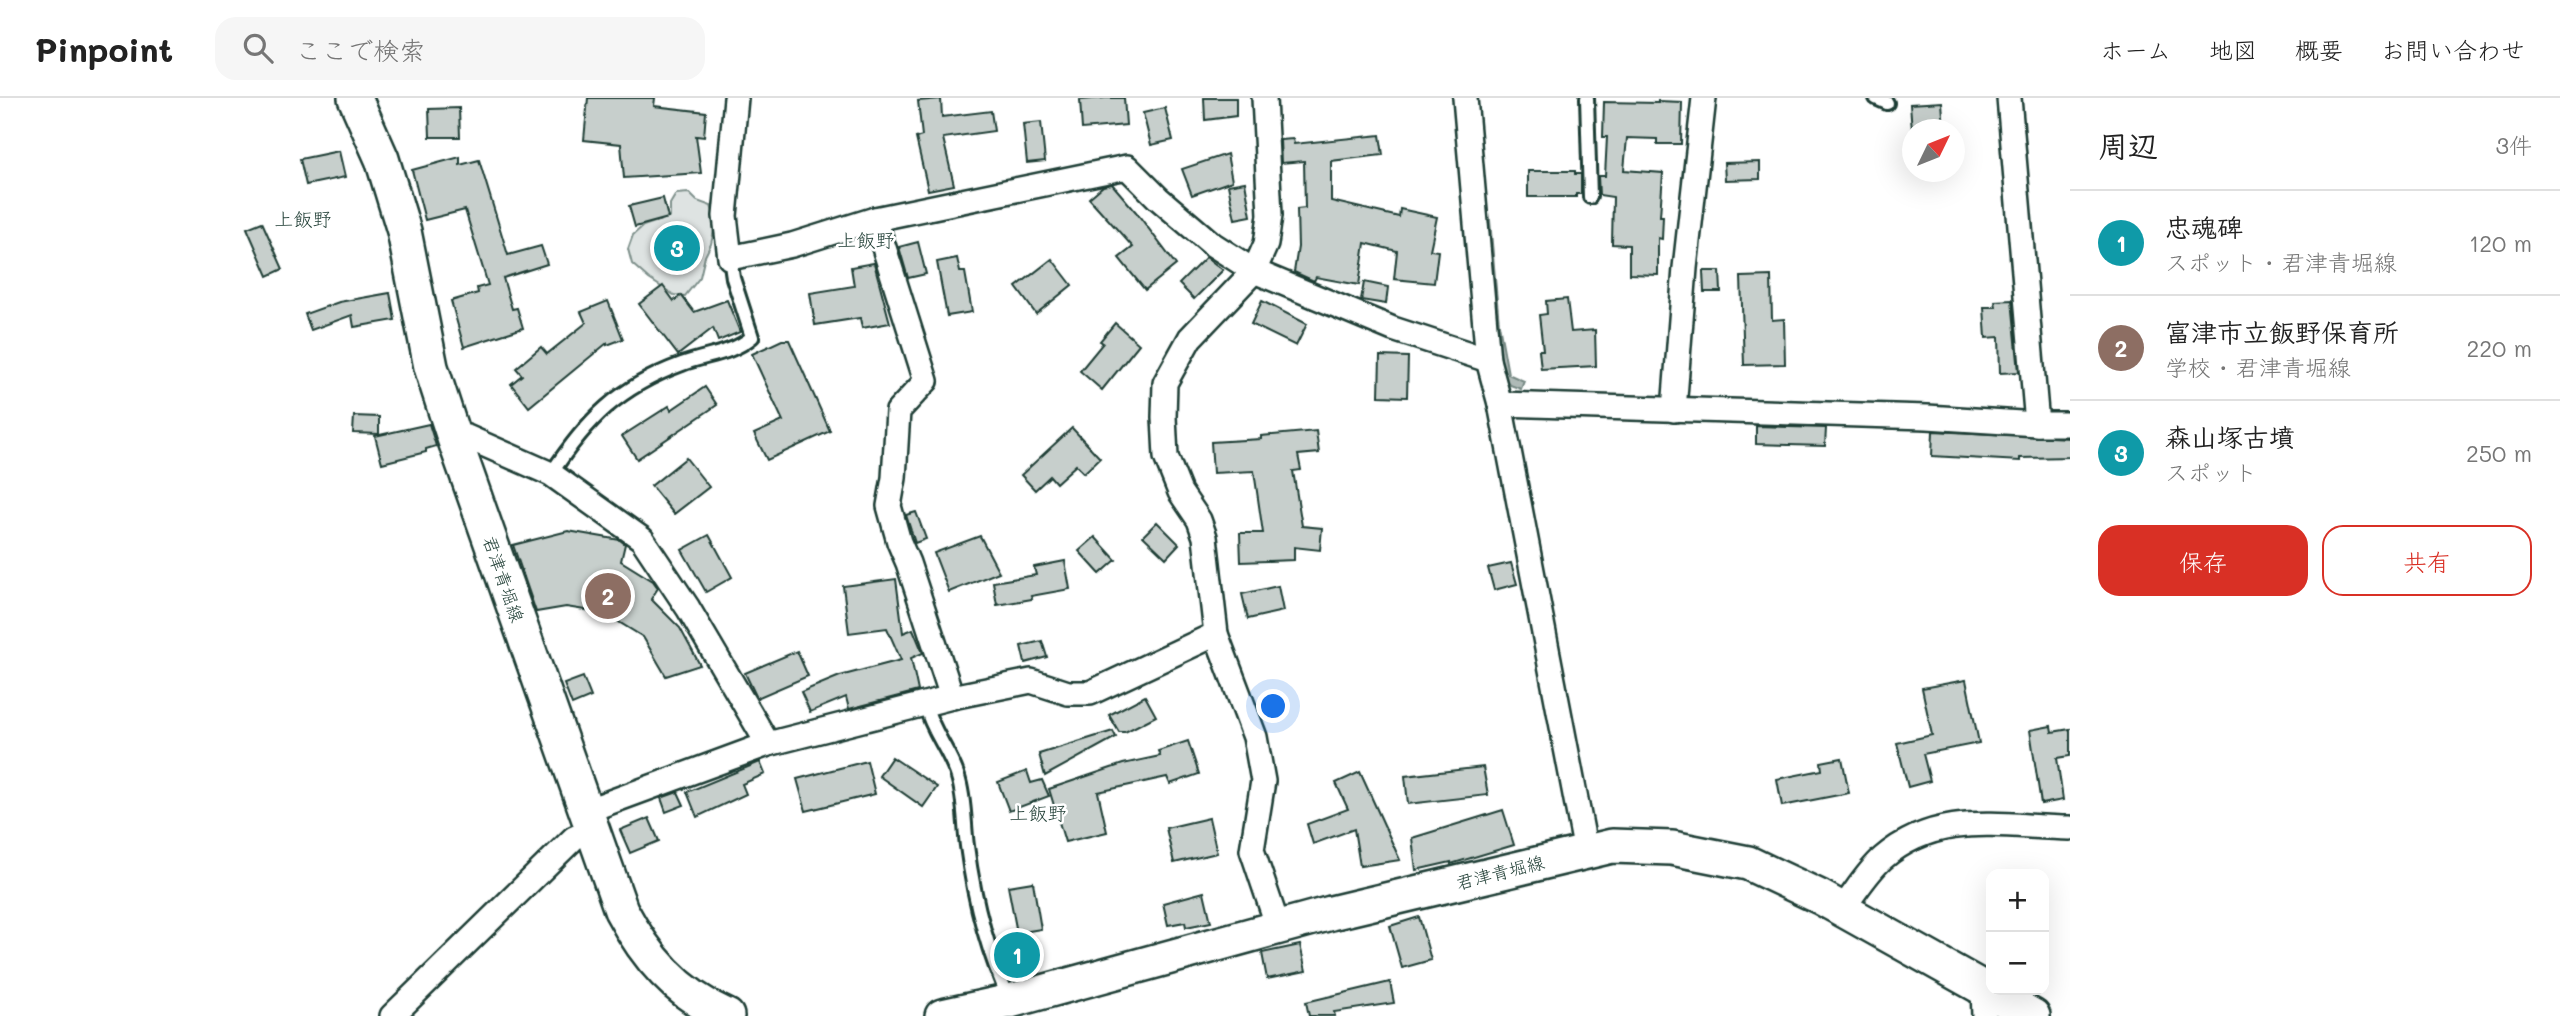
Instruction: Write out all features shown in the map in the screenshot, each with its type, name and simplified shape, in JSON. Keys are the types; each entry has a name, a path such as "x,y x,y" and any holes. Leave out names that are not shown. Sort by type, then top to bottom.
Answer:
{"main road":[{"name":"君津青堀線","path":"355,98 382,159 404,232 431,367 454,438 621,910 637,940 657,966 681,989 709,1008 727,1016"},
{"name":"君津青堀線","path":"942,1016 1013,1008 1278,927 1612,846 1672,848 1748,863 1842,909 1984,1002 2032,1016"}],"street":[{"path":"736,98 725,216 730,258 792,245 875,219 1127,167 1158,198 1212,244 1254,271 1393,329 1488,360"},
{"path":"1264,98 1270,215 1266,244 1254,271 1190,338 1164,383 1166,457 1180,492 1199,520 1205,537 1216,634 1255,737 1263,780 1252,850 1278,927"},
{"path":"1465,98 1488,360 1500,404 1586,852"},
{"path":"1674,410 1685,268 1704,98"},
{"path":"2009,98 2037,424"},
{"path":"875,219 926,381 898,411 894,478 889,506 952,698"},
{"path":"1500,404 2070,424"},
{"path":"454,438 467,437 551,474 642,540 688,608 768,744"},
{"path":"392,1016 574,838 589,820 768,744 925,704 1031,681 1068,693 1090,693 1216,634"},
{"path":"1842,909 1882,860 1908,840 1937,829 1974,823 2070,828"}],"lane":[{"path":"1587,98 1590,197"},
{"path":"551,474 586,425 628,389 683,363 743,345 752,337 733,278 730,258"},
{"path":"925,704 929,720 958,776 967,848 981,918 994,965 1013,1008"}],"shaded area":[{"path":"689,193 697,201 711,206 716,221 700,277 685,296 674,295 632,264 628,249 633,235 643,226 670,217 670,204 676,194"},
{"path":"1482,220 1490,220 1499,324 1508,374 1524,381 1521,389 1502,382"}],"building":[{"path":"588,98 655,98 654,106 706,112 704,137 696,136 701,173 624,178 621,144 584,140"},
{"path":"1124,98 1126,125 1082,129 1080,100"},
{"path":"1204,98 1236,98 1236,116 1205,120"},
{"path":"941,99 942,117 991,111 994,131 943,138 954,185 928,190 916,138 922,136 918,101"},
{"path":"1604,102 1682,102 1681,144 1657,144 1657,139 1627,138 1624,170 1663,173 1660,216 1663,216 1662,239 1658,238 1658,275 1629,274 1629,245 1612,244 1613,197 1599,195 1598,176 1605,176 1607,137 1603,137"},
{"path":"1942,102 1943,119 1911,119 1910,104"},
{"path":"459,108 460,137 430,137 429,109"},
{"path":"1165,108 1173,140 1151,145 1143,113"},
{"path":"1041,122 1045,161 1027,163 1023,124"},
{"path":"1380,135 1383,155 1331,161 1331,201 1399,217 1400,209 1437,217 1430,250 1438,251 1434,283 1394,279 1397,251 1365,243 1359,285 1316,277 1314,281 1294,272 1298,247 1297,209 1305,208 1304,161 1281,163 1280,140 1293,139 1294,144"},
{"path":"339,151 345,177 306,185 300,159"},
{"path":"1227,154 1232,181 1192,195 1182,169"},
{"path":"460,157 460,165 479,160 508,255 541,246 547,264 503,278 512,309 517,308 523,328 464,347 451,301 478,293 477,288 488,285 465,210 425,220 412,170"},
{"path":"1760,162 1760,179 1725,180 1724,163"},
{"path":"1528,171 1575,171 1575,174 1581,174 1581,194 1576,194 1576,197 1528,197"},
{"path":"1245,182 1251,216 1235,219 1228,185"},
{"path":"1112,184 1176,265 1145,290 1119,258 1133,247 1089,198 1103,186"},
{"path":"663,198 668,218 635,227 629,206"},
{"path":"262,222 283,269 268,276 247,228"},
{"path":"918,242 926,274 908,278 899,247"},
{"path":"1206,257 1223,270 1194,299 1179,284"},
{"path":"957,258 960,272 965,272 972,312 947,316 937,262"},
{"path":"1052,259 1072,285 1036,314 1016,287"},
{"path":"874,263 890,323 862,328 860,318 815,325 810,293 854,286 851,267"},
{"path":"1703,271 1720,271 1721,292 1704,292"},
{"path":"1771,276 1772,320 1784,319 1785,364 1744,365 1741,277"},
{"path":"1364,282 1388,287 1386,304 1361,300"},
{"path":"663,286 674,301 681,295 694,312 727,300 740,332 718,341 713,328 678,355 639,304"},
{"path":"390,293 395,320 354,327 352,315 311,330 305,314 339,302"},
{"path":"1567,299 1571,332 1595,330 1596,366 1541,369 1539,350 1543,350 1539,315 1547,314 1546,301"},
{"path":"2012,300 2019,372 2000,373 1999,337 1986,338 1984,307 1996,307 1995,301"},
{"path":"608,301 623,339 607,343 529,407 511,384 522,375 516,368 541,347 547,354 586,323 581,312"},
{"path":"1262,301 1307,324 1296,346 1251,324"},
{"path":"1115,323 1139,344 1102,390 1080,371"},
{"path":"782,340 789,340 830,431 767,460 754,434 783,421 752,354"},
{"path":"1380,356 1408,357 1407,397 1379,396"},
{"path":"705,387 717,405 637,459 622,436 669,406 671,410"},
{"path":"354,416 379,417 379,434 353,433"},
{"path":"429,424 436,446 426,449 426,452 382,463 375,436"},
{"path":"1756,426 1826,428 1825,446 1756,444"},
{"path":"1072,428 1100,458 1084,473 1076,465 1056,483 1050,476 1035,490 1021,475"},
{"path":"1316,431 1319,453 1298,455 1301,470 1293,471 1302,526 1322,528 1320,550 1294,547 1294,560 1241,562 1240,533 1263,533 1254,471 1213,473 1211,442 1261,439 1261,436"},
{"path":"1933,431 2070,438 2070,457 2020,458 2020,461 1932,456"},
{"path":"686,458 709,487 674,514 651,486"},
{"path":"916,512 926,539 915,543 906,515"},
{"path":"1157,522 1179,544 1166,558 1143,536"},
{"path":"568,531 620,540 625,544 621,561 653,581 658,588 651,599 680,628 700,665 666,676 643,637 604,613 566,607 536,612 513,545"},
{"path":"709,535 732,577 706,592 682,550"},
{"path":"980,536 999,572 949,592 934,553"},
{"path":"1095,537 1116,560 1100,574 1079,551"},
{"path":"1065,561 1070,589 997,605 993,582 1036,575 1034,567"},
{"path":"1511,563 1517,584 1494,590 1488,568"},
{"path":"896,579 903,633 913,629 923,653 911,658 918,691 849,709 846,697 810,712 801,692 840,676 901,660 887,628 849,633 843,586"},
{"path":"1278,586 1283,611 1248,619 1242,594"},
{"path":"1042,641 1047,657 1025,663 1021,646"},
{"path":"797,651 808,676 757,698 745,673"},
{"path":"583,677 591,697 572,705 564,684"},
{"path":"1966,680 1979,743 1923,754 1930,781 1908,787 1897,743 1932,735 1922,688"},
{"path":"1145,696 1156,716 1125,732 1119,732 1109,715"},
{"path":"2051,726 2052,732 2070,729 2070,756 2057,758 2063,800 2041,804 2030,730"},
{"path":"1113,731 1116,737 1045,776 1039,754"},
{"path":"1188,741 1199,774 1170,784 1167,777 1098,792 1107,832 1065,842 1049,789 1123,764 1160,756 1158,751"},
{"path":"892,757 937,787 923,807 879,776"},
{"path":"1842,758 1849,793 1782,806 1777,779 1822,770 1821,762"},
{"path":"867,761 875,794 806,811 797,779"},
{"path":"760,762 765,774 742,784 746,794 697,817 687,792"},
{"path":"1483,767 1488,795 1408,804 1405,776"},
{"path":"1027,771 1031,783 1042,780 1049,796 1009,811 998,782"},
{"path":"1360,772 1400,860 1360,866 1354,829 1313,844 1307,824 1348,809 1336,783"},
{"path":"678,792 684,805 666,812 661,798"},
{"path":"1503,810 1514,845 1451,864 1416,870 1412,838"},
{"path":"649,818 659,841 630,853 620,830"},
{"path":"1209,818 1217,853 1174,863 1166,828"},
{"path":"1033,882 1041,929 1017,933 1008,886"},
{"path":"1204,892 1211,922 1186,927 1185,922 1168,925 1163,903"},
{"path":"1419,917 1431,960 1402,968 1390,926"},
{"path":"1300,945 1306,971 1267,979 1262,953"},
{"path":"1390,982 1394,1003 1334,1012 1335,1016 1309,1016 1306,1002"}],"place":[{"name":"森山塚古墳","path":"677,248"},
{"name":"富津市立飯野保育所","path":"608,596"},
{"name":"忠魂碑","path":"1017,955"}],"district":[{"name":"上飯野","path":"303,218"},
{"name":"上飯野","path":"866,239"},
{"name":"上飯野","path":"1038,812"}]}
